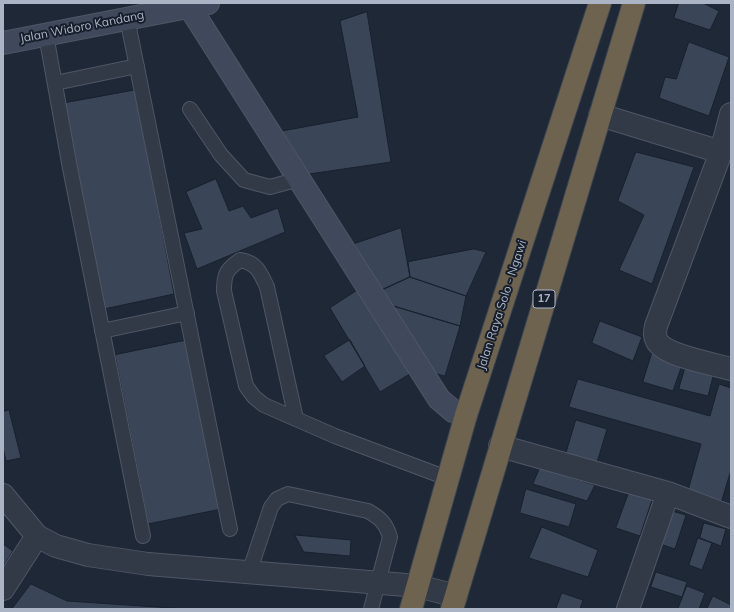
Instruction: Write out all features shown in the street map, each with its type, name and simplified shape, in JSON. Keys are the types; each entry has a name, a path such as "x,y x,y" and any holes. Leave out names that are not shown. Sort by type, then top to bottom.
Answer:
{"highway":[{"name":"Jalan Raya Solo - Ngawi","path":"411,609 466,415 600,3"},
{"name":"17","path":"454,603 634,3"}],"street":[{"path":"194,4 299,179 439,399 453,411 466,415"},
{"name":"Jalan Widoro Kandang","path":"3,43 194,4"},
{"path":"731,114 721,152 656,326 655,337 660,346 674,353 731,369"},
{"path":"600,115 721,152"},
{"path":"500,446 668,493 731,517"},
{"path":"628,609 668,493"},
{"path":"3,495 37,536 56,546 88,555 148,564 418,586 454,603"},
{"path":"3,589 37,536"}],"lane":[{"path":"127,18 230,529"},
{"path":"46,34 102,331 143,536"},
{"path":"55,83 137,66"},
{"path":"190,109 221,155 244,180 270,187 299,179"},
{"path":"296,419 266,287 260,272 250,262 240,260 229,268 224,278 224,291 246,386 254,397 264,405 296,419 336,436 447,478"},
{"path":"102,331 187,313"},
{"path":"249,573 271,507 277,499 288,494 368,511 379,517 387,527 390,537 371,609"}],"building":[{"path":"679,3 703,3 719,11 710,30 674,18"},
{"path":"367,12 391,162 309,174 282,131 358,117 340,21"},
{"path":"689,42 729,57 709,116 659,98 665,77 676,79"},
{"path":"136,90 174,294 104,309 65,103"},
{"path":"636,152 694,167 652,284 619,270 644,215 618,201"},
{"path":"216,179 229,211 243,206 251,218 278,208 285,232 197,269 184,233 202,229 186,192"},
{"path":"401,228 410,277 382,290 354,244"},
{"path":"474,249 486,252 466,296 410,277 408,262"},
{"path":"410,277 466,296 460,326 390,305 382,290"},
{"path":"361,288 413,372 380,392 330,308"},
{"path":"390,305 460,326 445,376 433,373"},
{"path":"600,321 642,337 633,361 592,343"},
{"path":"188,340 221,509 148,524 115,355"},
{"path":"350,340 365,366 342,382 324,356"},
{"path":"652,353 683,362 673,391 643,382"},
{"path":"686,365 714,373 708,396 679,389"},
{"path":"578,379 710,416 719,384 731,388 731,470 721,503 687,494 701,444 569,407"},
{"path":"9,410 21,458 6,461 3,448 3,412"},
{"path":"576,420 607,429 596,466 565,457"},
{"path":"540,468 595,485 587,501 533,484"},
{"path":"526,489 576,504 569,527 520,513"},
{"path":"629,492 652,500 640,536 616,528"},
{"path":"672,511 686,515 675,549 660,544"},
{"path":"704,523 726,529 721,546 700,538"},
{"path":"542,527 598,550 588,577 529,558"},
{"path":"295,535 351,540 350,556 304,552"},
{"path":"698,538 712,543 702,570 689,565"},
{"path":"3,544 13,551 3,567"},
{"path":"656,572 687,582 682,597 651,587"},
{"path":"31,584 67,601 187,609 12,609"},
{"path":"687,586 705,593 699,609 678,609"},
{"path":"562,593 583,600 580,609 556,609"},
{"path":"713,596 731,605 731,609 707,609"}]}
